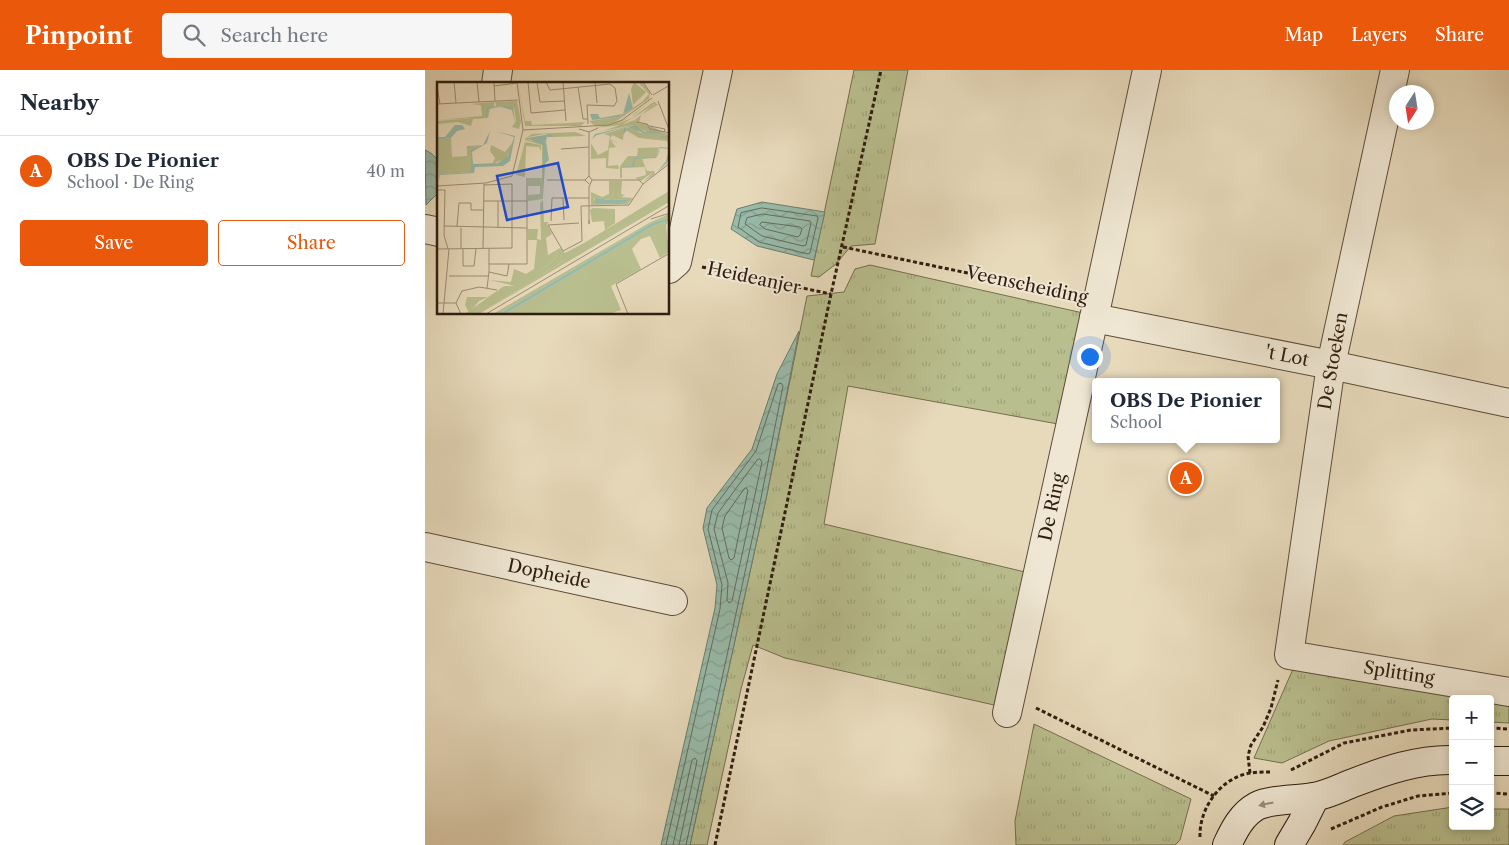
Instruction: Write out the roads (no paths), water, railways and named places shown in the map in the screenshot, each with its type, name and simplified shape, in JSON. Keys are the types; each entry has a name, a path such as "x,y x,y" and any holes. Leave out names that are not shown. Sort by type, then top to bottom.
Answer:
{"street":[{"path":"673,265 718,70"},
{"name":"Veenscheiding","path":"1096,309 1147,70"},
{"name":"De Stoeken","path":"1289,655 1331,365 1395,70"},
{"name":"'t Lot","path":"1096,309 1331,365 1509,404"},
{"name":"De Ring","path":"1009,704 1096,309"},
{"name":"Dopheide","path":"425,547 673,601"},
{"name":"Splitting","path":"1289,655 1509,692"},
{"path":"1227,845 1245,814 1258,805 1315,797 1375,774 1410,764 1449,760"},
{"path":"1494,761 1509,761"},
{"path":"1289,845 1303,823 1315,797"}],"water":[{"path":"425,150 431,153 437,160 437,194 426,205"},
{"path":"762,202 825,212 814,260 757,246 731,229 737,209"},
{"path":"799,331 766,499 690,845 661,845 715,608 717,585 703,528 707,508 752,449 777,374"}],"place":[{"name":"OBS De Pionier","path":"1186,478"}]}
